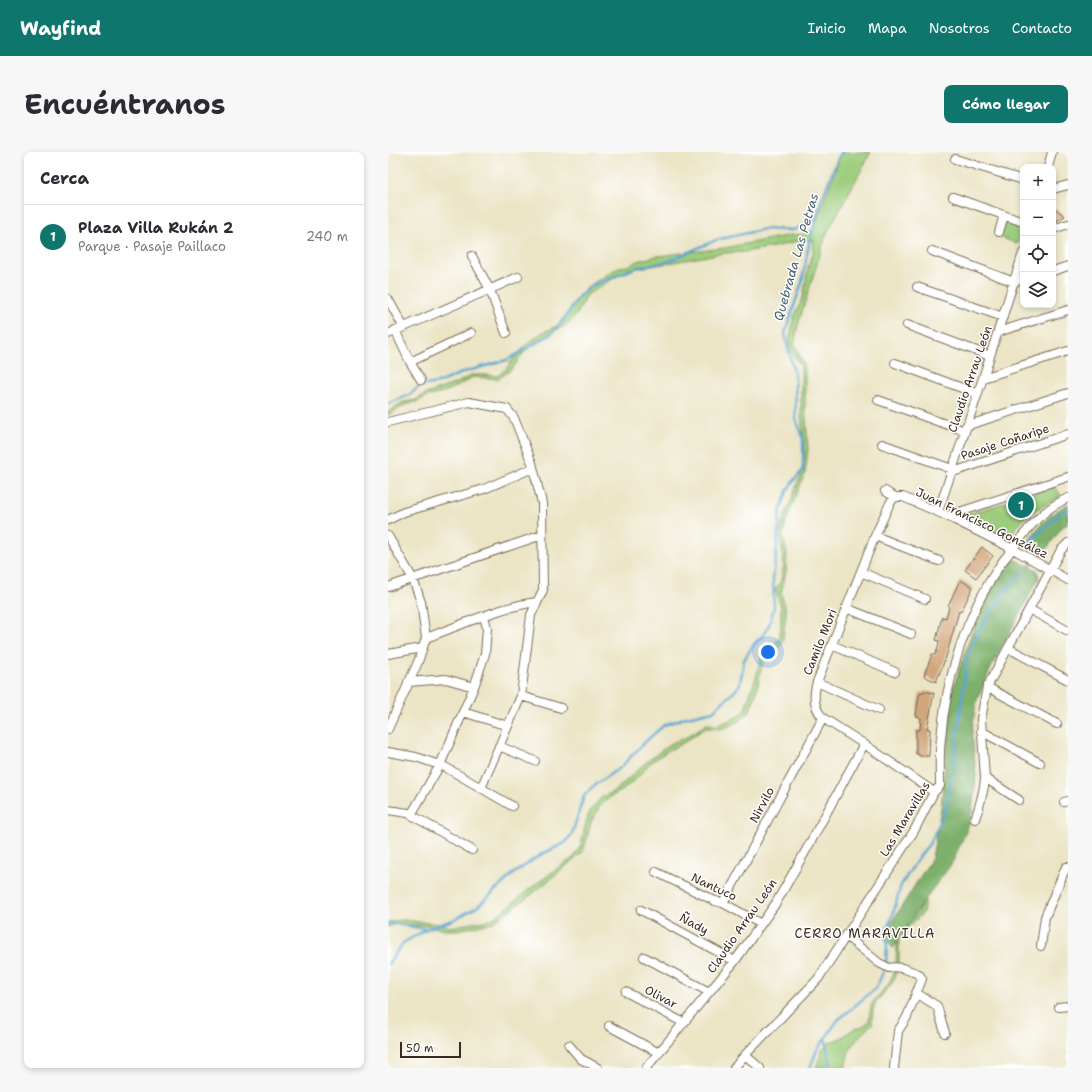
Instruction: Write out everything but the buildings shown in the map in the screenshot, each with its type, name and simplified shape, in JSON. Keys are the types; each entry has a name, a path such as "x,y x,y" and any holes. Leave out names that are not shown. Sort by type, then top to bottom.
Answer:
{"street":[{"path":"1049,164 1051,152"},
{"path":"956,159 1020,179"},
{"path":"1056,188 1068,185"},
{"path":"953,198 1020,221"},
{"path":"999,232 1004,215"},
{"path":"1056,228 1068,224"},
{"path":"932,251 1014,282 1020,280"},
{"path":"472,256 490,290 506,333"},
{"name":"Claudio Arrau León","path":"938,512 965,428 984,378 1020,262"},
{"path":"1056,270 1068,266"},
{"path":"421,380 391,332 518,278"},
{"path":"917,287 1003,317"},
{"path":"388,299 403,326"},
{"path":"998,332 1068,310"},
{"path":"907,326 990,356"},
{"path":"410,362 471,333"},
{"path":"984,378 1068,351"},
{"path":"895,363 978,394"},
{"path":"965,428 1068,393"},
{"name":"Pasaje Coñaripe","path":"878,400 965,428"},
{"path":"388,422 470,402 507,410 514,418 533,468 542,503 543,590 531,615 520,696 481,788"},
{"name":"Pasaje Coñaripe","path":"951,471 1068,434"},
{"path":"882,444 951,471"},
{"path":"388,520 404,512 484,489 533,468"},
{"path":"947,516 1068,477"},
{"name":"Juan Francisco González","path":"885,491 895,497 903,497 947,516 1013,548 1068,580"},
{"name":"Camilo Mori","path":"823,718 818,713 814,704 817,682 875,536 890,502 895,497"},
{"name":"Las Maravillas","path":"734,1068 818,979 914,831 934,792 940,786 941,740 950,681 970,622 1000,565 1026,530 1047,510 1068,498"},
{"path":"388,587 542,535"},
{"path":"388,536 413,578 421,602 426,638 418,662 388,729"},
{"path":"875,536 940,561"},
{"path":"975,819 983,797 985,778 981,731 982,706 987,687 1061,550 1068,543"},
{"path":"861,572 925,599"},
{"path":"426,638 521,604 537,602"},
{"path":"846,608 911,634"},
{"path":"1029,609 1068,631"},
{"path":"411,815 440,766 474,687 485,654 487,628 484,616"},
{"path":"832,645 895,672"},
{"path":"388,654 422,648"},
{"path":"1008,648 1068,680"},
{"path":"408,682 446,680 474,687"},
{"path":"817,682 879,710"},
{"path":"987,687 1057,724"},
{"path":"520,696 561,708"},
{"path":"463,712 508,726"},
{"path":"823,718 934,792"},
{"name":"Nirvilo","path":"723,903 823,718"},
{"path":"981,731 1040,763"},
{"name":"Claudio Arrau León","path":"646,1068 684,1024 735,960 776,903 864,744"},
{"path":"499,746 535,761"},
{"path":"388,752 416,757 440,766 512,806"},
{"path":"985,778 1019,800"},
{"path":"388,810 408,813 472,850"},
{"path":"1040,946 1045,917 1066,867 1068,867"},
{"name":"Nantuco","path":"656,872 715,902 723,903 761,924"},
{"name":"Ñady","path":"641,910 735,960"},
{"path":"846,936 879,963 889,968 894,966 919,974 922,979 907,1017 898,1031 894,1068"},
{"path":"644,957 709,992"},
{"name":"Olivar","path":"626,992 684,1024"},
{"path":"916,993 937,1006 945,1033"},
{"path":"1059,1007 1068,1006"},
{"path":"609,1026 659,1053"},
{"path":"569,1045 581,1059 598,1068"},
{"path":"745,1055 760,1068"}],"green space":[{"path":"841,152 871,152 826,235 798,325 794,344 805,366 805,403 808,451 805,473 786,521 783,537 787,554 786,572 781,593 786,614 783,639 780,647 775,653 766,657 762,666 756,694 749,713 738,722 730,726 720,729 705,728 685,742 667,751 649,764 638,777 623,790 609,798 599,808 591,822 583,852 531,895 492,923 458,930 444,930 431,926 396,924 388,927 388,922 403,920 440,924 450,927 490,920 574,857 581,845 590,811 602,797 616,790 645,763 670,744 686,737 707,724 718,725 735,718 744,712 761,657 764,653 772,650 780,635 781,607 775,589 780,583 784,565 780,538 782,523 801,474 805,453 801,416 801,365 791,352 789,341 794,317 803,297 808,268 813,253 814,240 797,241 745,252 724,253 629,269 588,294 577,314 566,325 536,341 519,358 514,367 498,379 473,377 458,386 439,394 428,396 416,402 407,404 388,415 388,412 403,402 416,400 426,394 457,383 471,375 499,375 507,368 526,345 540,334 558,325 582,293 590,285 619,267 628,266 640,260 657,256 724,248 791,235 805,234 814,229"},
{"path":"1005,223 1020,229 1020,237 1017,244 1000,237"},
{"path":"1056,487 1061,496 1028,514 1005,539 959,517"},
{"path":"1068,504 1068,524 1062,527 1043,554 1025,547 1043,522"},
{"path":"1068,514 1055,524 1045,536 1040,554 1017,586 997,635 980,666 968,714 967,728 970,758 956,829 947,857 939,874 927,888 923,913 899,939 899,966 893,982 876,1002 873,1010 872,1024 858,1038 849,1051 845,1068 816,1068 822,1051 828,1043 843,1037 853,1029 863,1026 869,1021 872,1003 888,985 896,968 897,938 904,927 918,914 922,903 924,884 936,871 944,856 956,813 968,753 964,726 965,706 972,679 982,655 994,634 1010,593 1019,578 1039,552 1042,536 1056,521"},
{"path":"1015,560 1037,570 1039,578 993,663 976,702 972,731 976,777 971,820 952,863 928,895 893,948 883,936 932,858 941,808 952,691 981,606 1009,562"}],"waterway":[{"name":"Quebrada Las Petras","path":"388,964 403,943 427,929 453,920 477,907 513,874 540,855 565,843 572,834 584,796 592,787 621,767 664,725 687,717 713,711 734,692 740,684 744,660 769,625 774,607 773,577 780,512 787,491 803,470 803,439 796,419 795,376 785,333 802,282 809,244 821,201 838,158 842,152"},
{"path":"388,404 409,395 420,386 438,383 464,372 507,360 549,336 563,321 579,296 593,285 638,267 666,262 716,240 765,229 794,230 816,217"},
{"path":"1028,544 1055,518 1068,508"},
{"path":"886,964 886,930 893,914 901,885 930,843 945,811 953,770 967,659 979,630 1005,591 1023,572"},
{"path":"388,923 427,929"},
{"path":"810,1068 817,1050 838,1020 876,988 885,968"},
{"path":"825,1038 830,1068"}],"place":[{"name":"Plaza Villa Rukán 2","path":"1021,505"}],"district":[{"name":"CERRO MARAVILLA","path":"865,933"}]}
